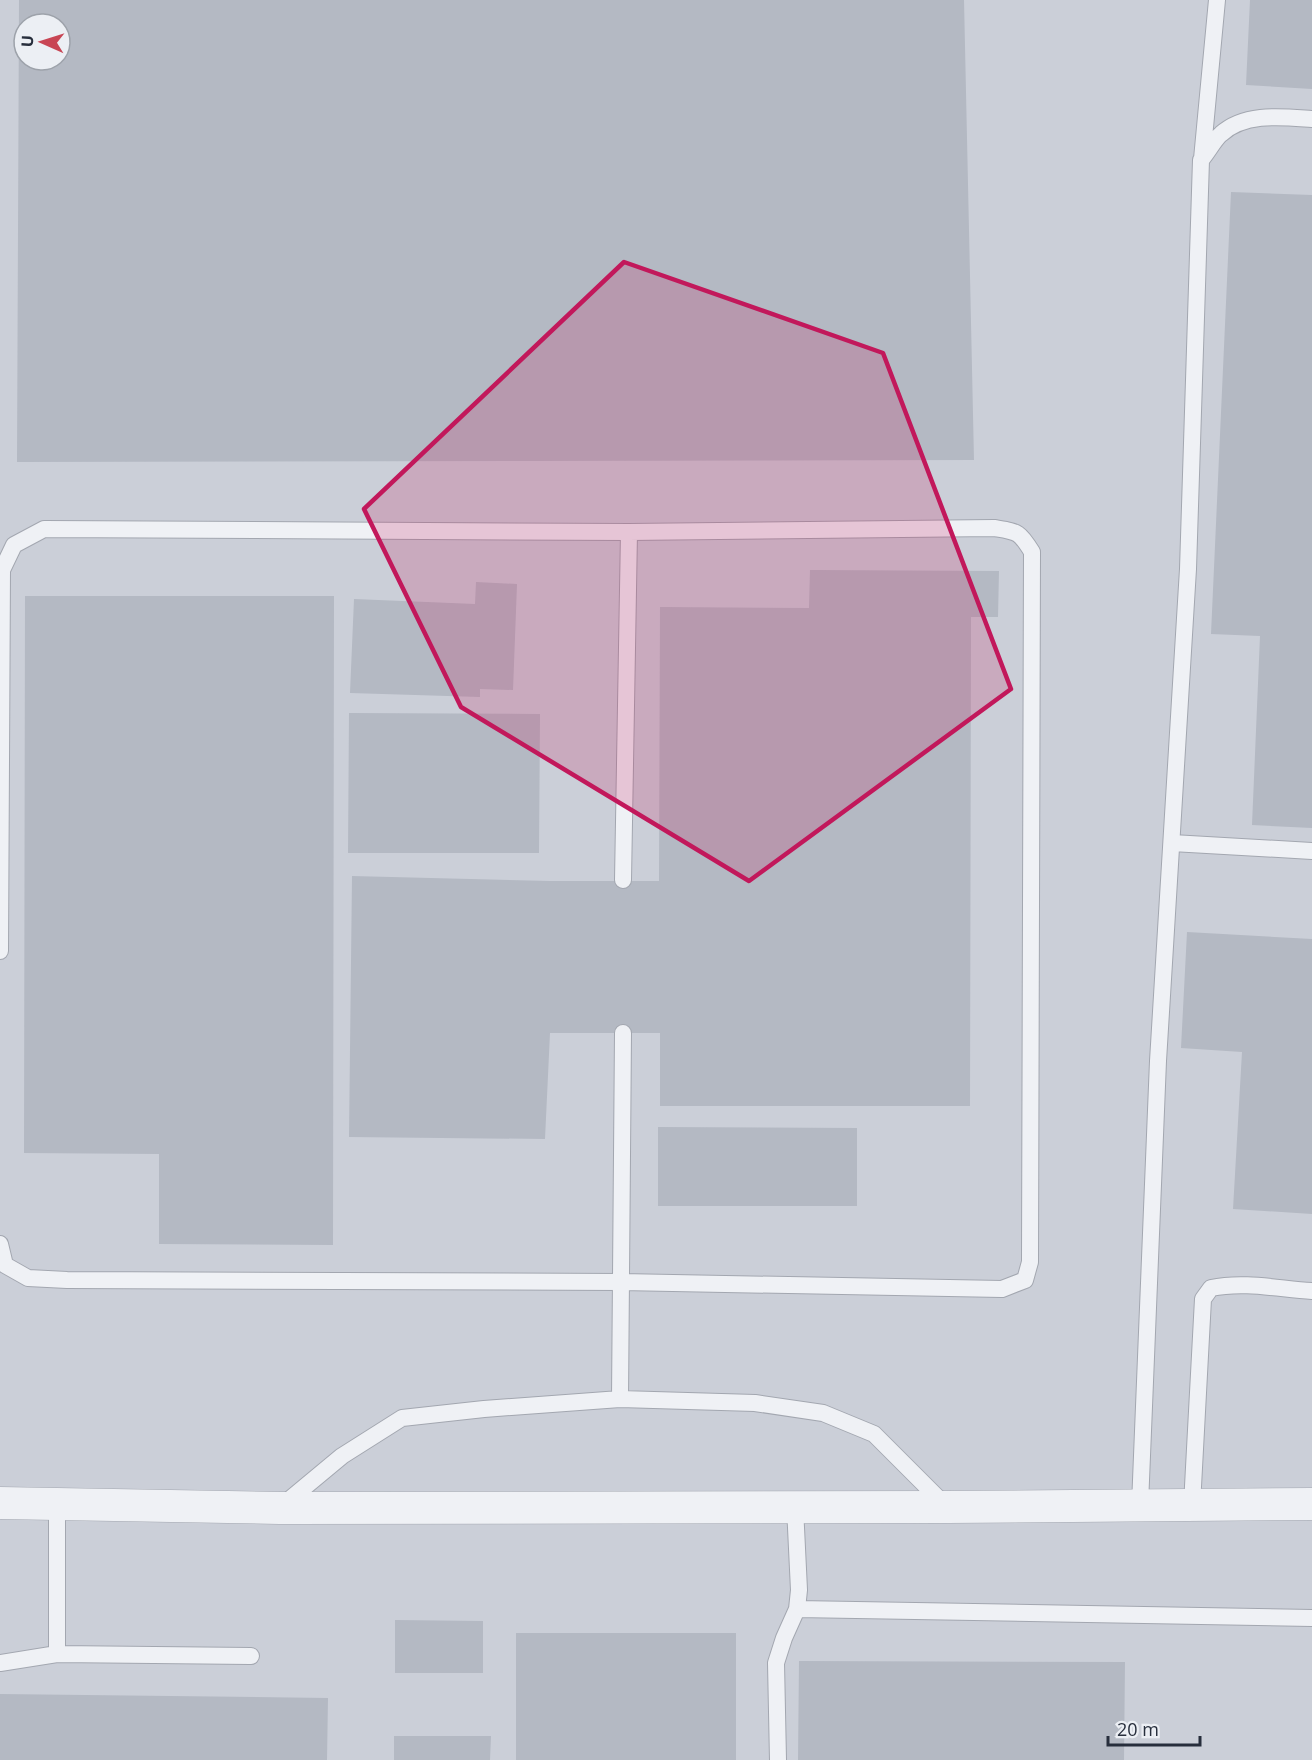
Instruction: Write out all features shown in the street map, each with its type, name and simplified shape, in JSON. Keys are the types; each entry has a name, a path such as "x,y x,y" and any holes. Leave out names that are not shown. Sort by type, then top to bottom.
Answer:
{"street":[{"path":"0,1503 280,1508 1312,1504"}],"lane":[{"path":"1140,1505 1158,1073 1188,569 1201,160 1217,0"},
{"path":"1201,160 1221,134 1232,126 1255,118 1312,119"},
{"path":"0,951 2,570 14,545 44,529 629,532 994,528 1015,531 1023,537 1032,552 1030,1262 1025,1280 1002,1289 621,1282 67,1280 28,1278 5,1265 0,1244"},
{"path":"623,880 629,532"},
{"path":"1172,843 1312,851"},
{"path":"620,1399 622,1033"},
{"path":"1192,1506 1203,1299 1211,1288 1221,1286 1312,1291"},
{"path":"280,1508 342,1456 402,1418 484,1409 620,1399 755,1403 823,1413 874,1434 947,1507"},
{"path":"57,1503 57,1654"},
{"path":"778,1760 776,1663 797,1610 799,1590 795,1507"},
{"path":"797,1610 1312,1618"},
{"path":"0,1664 57,1654 250,1656"}],"highlighted area":[{"path":"624,262 883,353 1011,689 749,881 461,707 364,509"}],"shaded area":[{"path":"0,0 1312,0 1312,1760 0,1760"}],"building":[{"path":"19,0 964,0 974,460 17,462 19,72 72,72 72,12 19,12"},
{"path":"1250,0 1312,0 1312,89 1246,85"},
{"path":"1231,192 1312,195 1312,828 1252,825 1260,636 1211,634"},
{"path":"810,570 999,571 998,617 971,617 970,1106 660,1106 660,1033 550,1033 545,1139 349,1137 352,876 659,881 660,607 809,608"},
{"path":"476,582 517,584 513,690 480,689 480,697 350,693 354,599 475,604"},
{"path":"25,596 334,596 333,1245 159,1244 159,1154 24,1153"},
{"path":"349,713 540,714 539,853 348,853"},
{"path":"1187,932 1312,939 1312,1214 1233,1209 1242,1052 1181,1048"},
{"path":"658,1127 857,1128 857,1206 658,1206"},
{"path":"395,1620 483,1621 483,1673 395,1673"},
{"path":"516,1633 736,1633 736,1760 516,1760"},
{"path":"799,1661 1125,1662 1124,1760 798,1760"},
{"path":"0,1694 328,1698 327,1760 0,1760"},
{"path":"394,1736 491,1736 490,1760 394,1760"}]}
